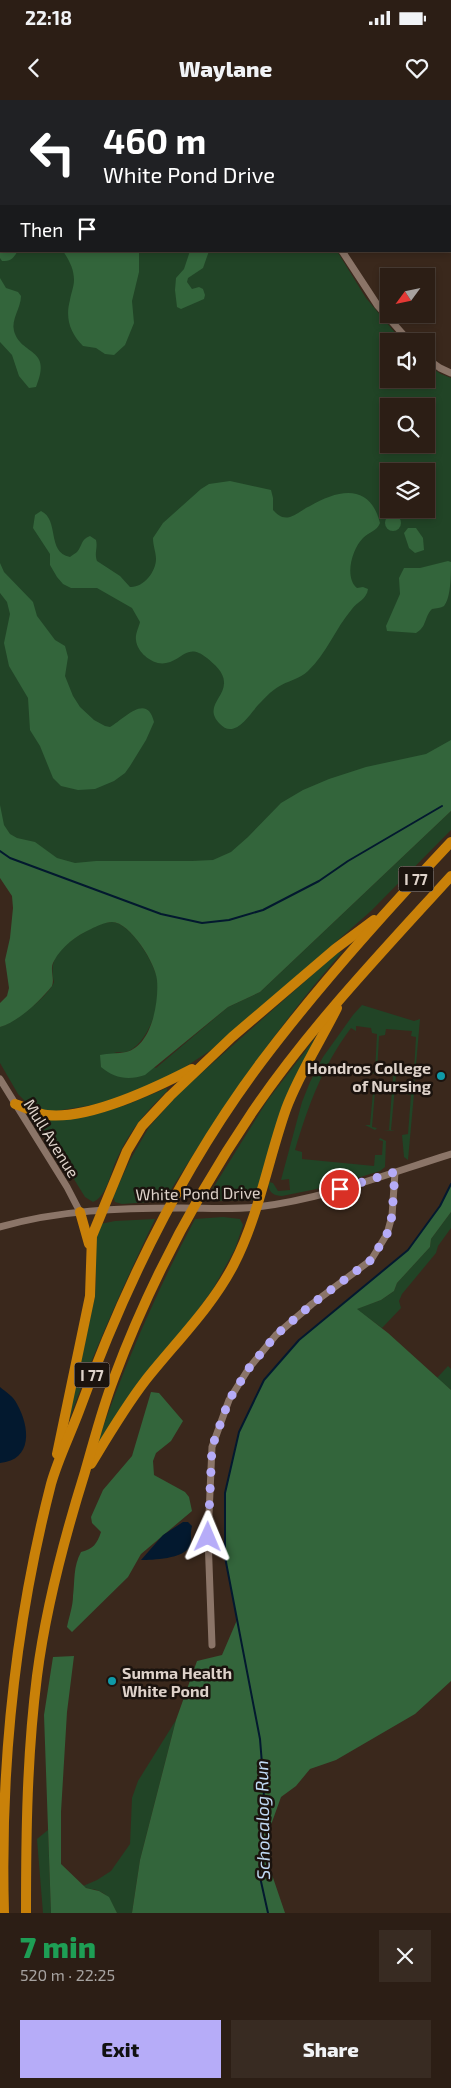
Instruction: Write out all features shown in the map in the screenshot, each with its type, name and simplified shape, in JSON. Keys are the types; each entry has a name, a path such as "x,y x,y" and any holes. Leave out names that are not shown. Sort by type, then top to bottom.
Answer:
{"highway":[{"name":"I 77","path":"4,1913 5,1792 13,1688 28,1587 52,1481 107,1337 177,1191 261,1062 316,993 385,913 451,842"},
{"name":"I 77","path":"26,1913 26,1790 37,1675 52,1589 66,1534 112,1381 158,1274 200,1197 260,1102 345,992 451,876"},
{"path":"52,1481 64,1414 90,1296 92,1236 127,1151 142,1126 204,1063 335,949 385,913"},
{"path":"83,1477 119,1418 144,1382 228,1276 242,1248 286,1109 296,1085 345,992"},
{"path":"15,1104 46,1115 83,1113 161,1085 204,1063"},
{"path":"80,1212 91,1258"}],"street":[{"path":"343,252 378,306 402,333"},
{"path":"435,364 451,372"},
{"name":"Mull Avenue","path":"0,1079 67,1187 80,1212"},
{"name":"White Pond Drive","path":"0,1227 17,1222 80,1212 131,1208 256,1207 315,1197 451,1154"},
{"path":"212,1645 208,1537 212,1447 229,1400 249,1368 276,1335 312,1304 371,1260 387,1234 392,1216 395,1172"}],"green space":[{"path":"0,252 338,252 366,298 380,315 380,323 387,323 395,333 380,333 380,388 435,388 435,370 451,378 451,760 230,871 101,878 0,838"},
{"path":"0,252 17,252 11,259 2,261"},
{"path":"64,252 139,252 139,272 132,301 134,323 125,345 114,355 105,354 96,348 83,346 72,330 68,319 74,285 71,265"},
{"path":"190,252 209,252 203,268 188,278 187,282 192,289 199,287 203,289 204,299 181,309 177,307 175,290 176,278 184,269"},
{"path":"0,278 6,288 18,292 21,296 13,327 18,339 34,353 41,365 36,387 29,388 19,376 12,355 0,342"},
{"path":"230,481 271,490 273,510 282,517 293,516 307,507 332,496 352,493 369,501 380,523 377,528 365,536 359,543 351,563 350,570 353,583 357,588 363,587 368,589 366,595 346,617 321,657 301,676 275,689 242,724 230,729 225,728 215,718 214,707 223,688 224,678 215,666 200,653 195,652 185,653 166,663 156,662 147,658 137,645 136,635 140,622 132,608 97,588 71,588 63,584 50,565 50,554 33,528 35,515 41,511 47,515 58,549 70,557 77,552 83,541 90,536 96,540 97,561 120,576 130,587 135,587 144,582 154,569 156,559 153,538 163,523 201,489 209,484"},
{"path":"387,518 399,518 399,529 393,531 387,529 385,523"},
{"path":"408,528 416,528 423,538 424,550 415,553 409,548 404,533"},
{"path":"448,561 451,562 450,586 444,606 432,609 420,631 416,633 387,631 386,626 400,594 399,578 404,568 420,568"},
{"path":"0,563 4,572 33,602 37,616 55,640 65,646 68,657 65,676 73,696 80,707 94,720 110,727 135,710 141,708 151,713 154,722 146,740 125,773 114,781 95,789 78,790 61,786 53,778 40,746 30,730 28,698 9,666 4,643 10,614 7,602 0,593"},
{"path":"451,740 451,811 260,992 228,1007 145,1075 133,1078 116,1076 101,1067 100,1055 126,1052 135,1048 142,1041 152,1022 157,999 156,973 152,964 134,936 119,924 112,922 101,924 70,942 57,956 53,964 52,986 28,1010 14,1021 0,1027 0,1003 7,996 9,988 5,960 10,938 13,908 12,896 0,878 0,805 4,825 10,834 17,838 35,842 57,858 75,863 96,861 213,860 231,852 281,803 303,790 366,767 426,754"},
{"path":"451,811 451,830 371,911 211,1050 167,1079 99,1104 44,1113 32,1108 18,1094 0,1063 0,1027 22,1015 51,988 54,982 52,969 55,958 66,944 81,934 97,925 108,922 120,924 134,936 146,953 155,970 158,986 158,997 153,1019 149,1029 136,1046 127,1052 114,1052 156,1068 228,1007 260,992"},
{"path":"342,952 270,1042 205,1136 164,1201 122,1204 115,1202 113,1197 130,1160 149,1127 180,1092 337,953"},
{"path":"362,1005 414,1021 420,1019 414,1088 416,1037 411,1036 412,1031 386,1029 385,1035 379,1036 377,1074 369,1073 375,1072 377,1034 372,1033 371,1028 356,1026 356,1031 351,1028 332,1056 317,1086 295,1150 302,1152 302,1159 374,1166 375,1155 382,1155 383,1141 379,1140 380,1138 386,1141 385,1167 380,1171 331,1186 282,1196 273,1194 269,1188 269,1182 273,1183 278,1191 290,1190 289,1179 281,1180 302,1102 310,1082 323,1057"},
{"path":"319,1033 253,1200 205,1201 267,1101"},
{"path":"377,1074 396,1076 391,1130 395,1131 383,1130 389,1130 393,1076"},
{"path":"369,1079 376,1079 372,1127 377,1128 375,1130 365,1125 370,1125 374,1081"},
{"path":"167,1088 167,1091 144,1115 126,1141 101,1195 93,1202 85,1197 38,1121 88,1115 126,1105"},
{"path":"406,1094 414,1094 408,1160 404,1157 402,1135 408,1134 411,1095"},
{"path":"451,1184 451,1212 431,1239 430,1247 397,1283 394,1291 381,1300 357,1309 388,1333 451,1390 451,1681 415,1714 336,1760 310,1769 296,1786 281,1797 267,1836 268,1863 285,1913 132,1913 140,1860 176,1720 197,1661 222,1655 237,1620 225,1557 225,1493 239,1432 264,1380 299,1340 408,1250 440,1206"},
{"path":"451,1212 451,1228 438,1246 436,1253 402,1294 399,1301 401,1308 382,1328 356,1309 381,1300 394,1291 397,1283 430,1247 431,1239"},
{"path":"223,1217 240,1219 243,1225 235,1249 213,1289 98,1448 99,1438 131,1354 155,1299 195,1219"},
{"path":"155,1219 109,1320 68,1423 95,1296 94,1247 100,1224 115,1221"},
{"path":"448,1366 451,1369 451,1390 437,1378"},
{"path":"151,1392 159,1393 183,1421 171,1441 156,1453 153,1461 154,1475 185,1492 189,1497 192,1511 141,1554 128,1577 72,1632 67,1627 77,1563 81,1552 94,1545 101,1532 92,1523 91,1517 103,1490 132,1456"},
{"path":"74,1656 67,1712 61,1812 61,1864 86,1888 99,1891 109,1897 117,1913 51,1913 44,1715 53,1657"},
{"path":"176,1720 140,1860 132,1913 117,1913 105,1895 97,1890 83,1886 111,1871 130,1844 132,1798 138,1781"},
{"path":"48,1830 51,1913 43,1913 37,1839"}],"water":[{"path":"0,1387 16,1401 24,1422 26,1441 18,1456 11,1461 0,1463"},
{"path":"183,1522 188,1522 192,1526 191,1544 187,1550 167,1558 141,1560 163,1535"}],"waterway":[{"path":"0,851 10,858 161,914 202,923 229,920 263,910 319,881 348,861 442,806"},
{"name":"Schocalog Run","path":"268,1913 260,1877 264,1789 260,1739 225,1557 225,1493 239,1432 264,1380 299,1340 408,1250 440,1206 451,1184"}],"place":[{"name":"Hondros College of Nursing","path":"441,1076"},
{"name":"Summa Health White Pond","path":"112,1681"}],"route":[{"path":"208,1537 212,1447 229,1400 249,1368 276,1335 312,1304 371,1260 387,1234 392,1216 395,1172 340,1189"}]}
